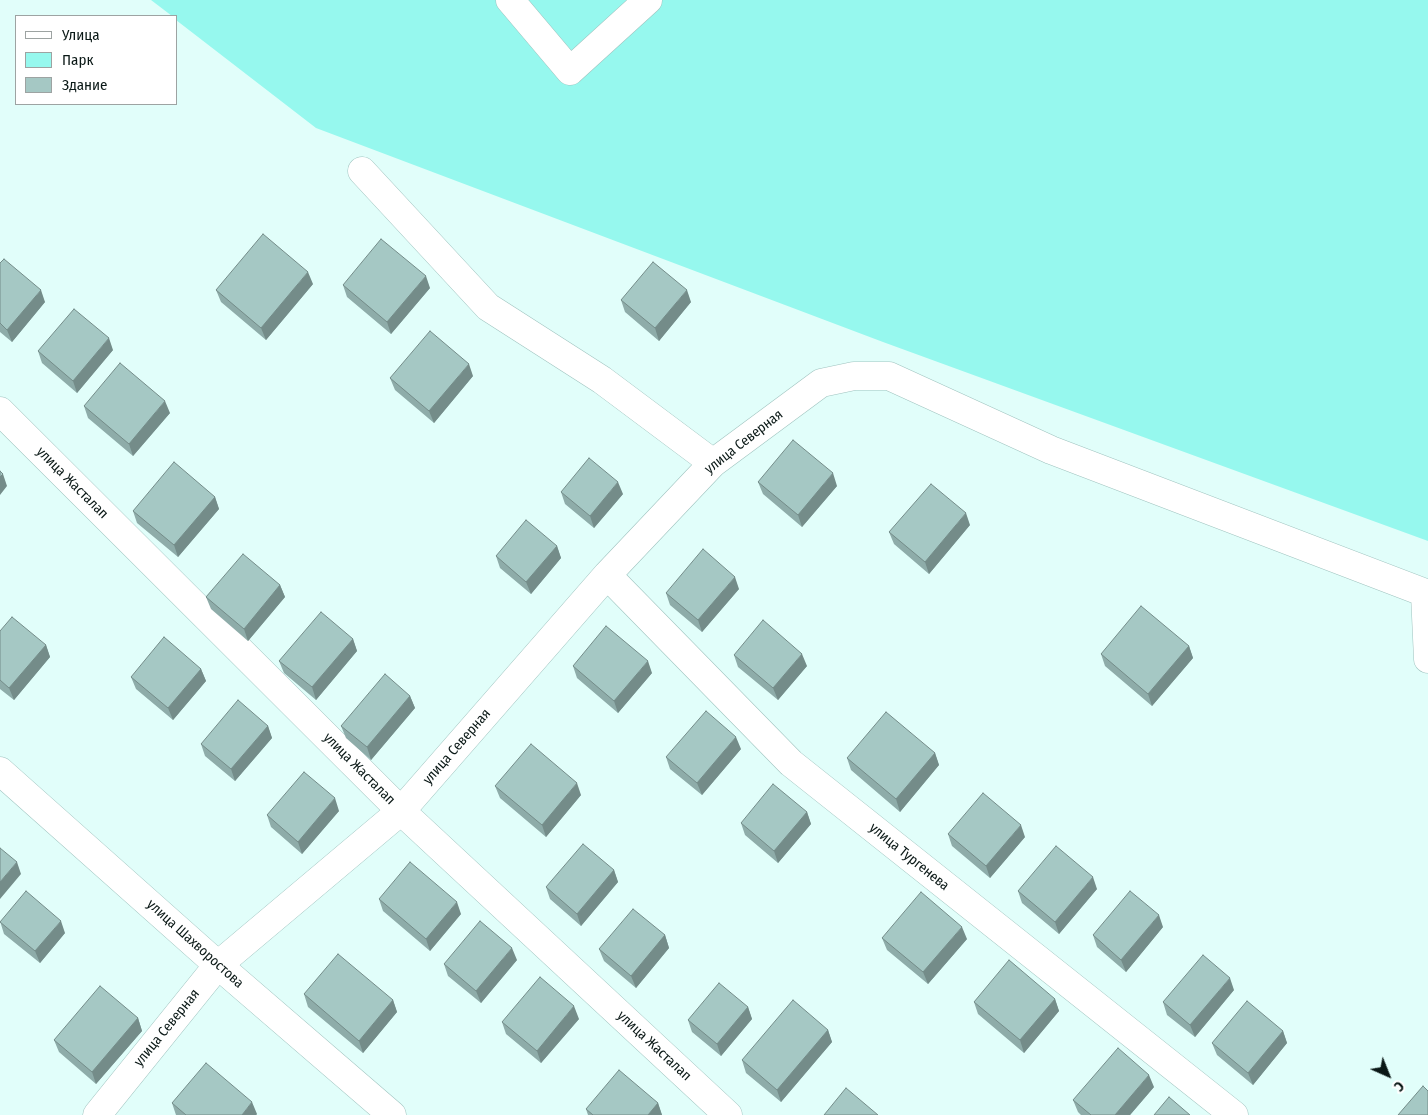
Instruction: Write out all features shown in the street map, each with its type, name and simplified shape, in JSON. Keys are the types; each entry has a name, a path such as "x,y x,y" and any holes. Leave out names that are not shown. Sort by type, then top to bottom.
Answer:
{"street":[{"path":"510,0 570,71 648,0"},
{"path":"362,171 488,307 602,380 713,463"},
{"name":"улица Северная","path":"97,1115 218,965 401,811 607,576 713,463 821,383 854,376 889,376 1051,450 1426,594"},
{"name":"улица Жасталап","path":"0,411 401,811 728,1115"},
{"name":"улица Тургенева","path":"607,576 791,763 1234,1115"},
{"path":"1426,594 1428,660"},
{"name":"улица Шахворостова","path":"0,771 218,965 392,1115"}],"green space":[{"path":"151,0 1428,0 1428,541 883,342 316,128 178,22 178,15 171,15"}],"building":[{"path":"263,234 308,272 261,328 216,290"},
{"path":"381,239 426,276 387,322 343,285"},
{"path":"4,259 41,290 7,330 0,323 0,263"},
{"path":"653,262 687,290 655,328 621,300"},
{"path":"74,309 109,338 73,381 38,351"},
{"path":"430,331 469,364 429,411 390,378"},
{"path":"120,363 165,401 129,444 84,406"},
{"path":"793,440 833,473 798,515 758,482"},
{"path":"589,458 618,482 590,516 561,492"},
{"path":"174,462 215,497 174,545 133,511"},
{"path":"931,484 966,513 925,562 889,532"},
{"path":"526,520 557,546 526,582 496,556"},
{"path":"703,549 735,577 698,620 666,593"},
{"path":"243,554 280,585 244,629 206,597"},
{"path":"1141,606 1189,646 1148,694 1101,654"},
{"path":"321,612 353,639 312,687 279,661"},
{"path":"12,617 46,645 9,688 0,680 0,631"},
{"path":"763,620 802,654 773,688 734,655"},
{"path":"606,626 648,661 614,701 573,666"},
{"path":"164,637 201,669 168,708 131,677"},
{"path":"385,674 410,696 367,747 341,726"},
{"path":"238,700 268,726 231,769 201,744"},
{"path":"706,711 736,737 697,783 666,757"},
{"path":"886,712 935,753 896,799 847,758"},
{"path":"531,744 577,783 542,825 495,786"},
{"path":"304,772 335,798 298,842 267,815"},
{"path":"773,784 807,812 774,851 741,823"},
{"path":"983,793 1021,825 986,866 948,834"},
{"path":"583,844 614,870 577,914 546,887"},
{"path":"1056,846 1093,877 1055,922 1018,891"},
{"path":"0,848 17,862 0,882"},
{"path":"410,862 457,902 426,939 379,899"},
{"path":"26,891 61,921 35,951 0,922"},
{"path":"1130,891 1159,915 1121,960 1093,935"},
{"path":"921,892 962,927 923,972 882,938"},
{"path":"633,909 665,935 631,976 599,949"},
{"path":"480,921 512,948 476,991 444,964"},
{"path":"338,954 393,1000 359,1041 304,994"},
{"path":"1203,955 1230,978 1190,1025 1163,1002"},
{"path":"1009,960 1055,999 1020,1040 974,1002"},
{"path":"540,977 574,1006 537,1051 502,1022"},
{"path":"719,983 748,1007 717,1044 688,1020"},
{"path":"100,986 138,1018 92,1072 54,1040"},
{"path":"793,1000 828,1030 777,1090 742,1060"},
{"path":"1247,1001 1283,1031 1248,1073 1212,1043"},
{"path":"1118,1048 1149,1075 1115,1115 1091,1115 1073,1100"},
{"path":"206,1063 252,1102 242,1115 186,1115 172,1103"},
{"path":"619,1070 658,1103 648,1115 593,1115 586,1109"},
{"path":"1423,1086 1428,1091 1428,1115 1398,1115"},
{"path":"846,1088 878,1115 824,1115"},
{"path":"1169,1097 1190,1115 1154,1115"}]}
